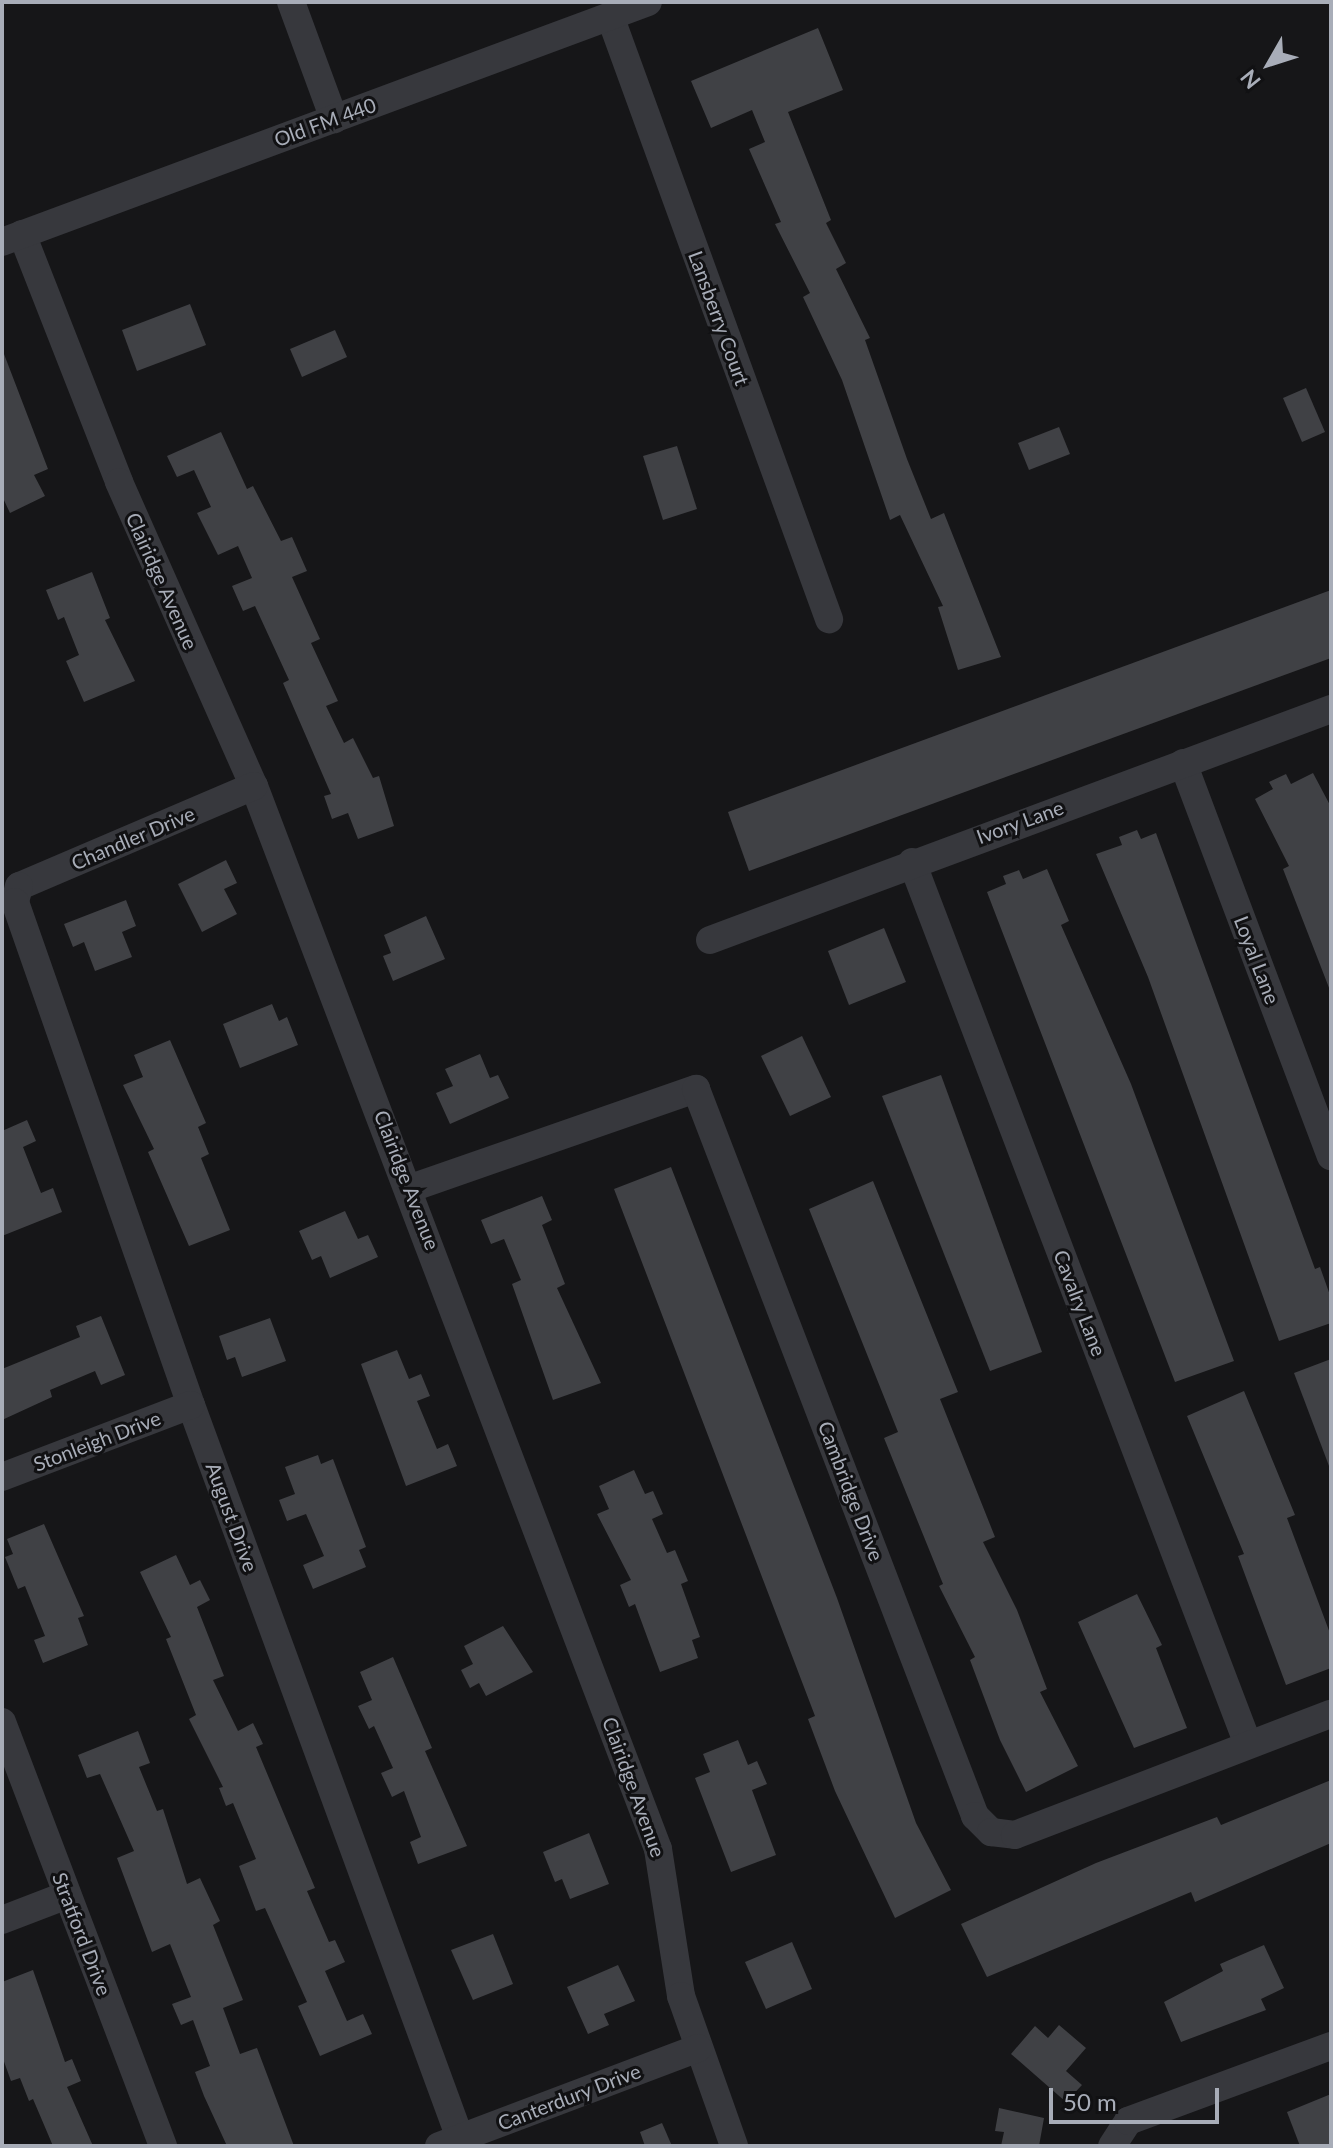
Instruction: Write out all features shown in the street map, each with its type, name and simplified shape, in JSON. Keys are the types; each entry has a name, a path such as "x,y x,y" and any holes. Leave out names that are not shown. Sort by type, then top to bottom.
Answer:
{"street":[{"path":"291,2 334,119"},
{"name":"Old FM 440","path":"12,238 648,2"},
{"name":"Lansberry Court","path":"610,16 829,619"},
{"name":"Clairidge Avenue","path":"12,238 254,786 411,1188 658,1849 681,1996 734,2146"},
{"name":"Ivory Lane","path":"710,940 912,862 1331,709"},
{"name":"Loyal Lane","path":"1183,763 1331,1156"},
{"name":"Chandler Drive","path":"15,892 254,786"},
{"name":"Cavalry Lane","path":"912,862 1248,1744"},
{"name":"August Drive","path":"15,892 450,2142"},
{"name":"Cambridge Drive","path":"411,1188 696,1089 975,1816 991,1832 1015,1835 1331,1714"},
{"name":"Stonleigh Drive","path":"2,1477 191,1405"},
{"name":"Stratford Drive","path":"2,1722 163,2146"},
{"path":"2,1920 67,1895"},
{"path":"1112,2146 1128,2121 1331,2046"},
{"name":"Canterdury Drive","path":"450,2142 698,2048"}],"building":[{"path":"818,28 843,90 788,112 831,220 826,223 846,263 836,269 870,338 865,340 907,459 931,519 944,513 1001,657 958,670 938,607 943,606 900,515 890,520 842,380 803,297 810,293 775,224 781,222 749,149 765,142 752,110 711,128 691,81"},
{"path":"190,304 206,345 137,371 122,330"},
{"path":"335,330 347,357 302,377 290,349"},
{"path":"4,354 48,469 34,475 45,496 10,513 2,496"},
{"path":"1306,388 1325,432 1302,442 1283,398"},
{"path":"1059,427 1070,454 1029,470 1018,443"},
{"path":"221,432 247,489 253,486 281,541 292,537 307,571 292,577 320,639 311,643 338,701 326,706 344,743 353,738 373,778 379,776 394,826 358,839 348,813 332,819 324,796 331,794 283,683 289,680 255,606 243,611 232,586 252,578 238,546 218,555 197,513 211,507 194,470 177,477 167,456"},
{"path":"677,446 697,509 663,520 643,456"},
{"path":"92,572 110,618 105,620 135,681 84,702 66,661 79,655 64,617 58,620 46,590"},
{"path":"1331,590 1331,658 749,871 728,812"},
{"path":"1313,773 1331,807 1331,993 1283,869 1289,866 1255,799 1273,789 1269,782 1286,774 1291,784"},
{"path":"1137,830 1141,839 1156,833 1315,1269 1320,1267 1331,1298 1331,1323 1279,1341 1148,977 1096,854 1122,845 1119,837"},
{"path":"226,860 237,883 224,889 237,914 202,932 178,884"},
{"path":"1047,869 1069,921 1061,925 1131,1084 1234,1361 1175,1382 987,892 1006,884 1003,876 1019,870 1023,879"},
{"path":"126,900 136,926 122,932 132,957 95,971 84,942 73,947 64,924"},
{"path":"426,916 445,959 393,981 383,956 391,953 384,935"},
{"path":"884,928 906,982 849,1005 828,951"},
{"path":"272,1004 279,1021 287,1017 298,1045 240,1068 223,1024"},
{"path":"802,1036 831,1097 790,1116 761,1056"},
{"path":"170,1040 206,1123 198,1127 209,1154 201,1158 230,1230 189,1246 148,1152 154,1149 123,1085 143,1077 134,1055"},
{"path":"480,1054 490,1078 498,1075 509,1098 450,1124 436,1093 453,1086 445,1069"},
{"path":"941,1075 1042,1352 990,1371 882,1096"},
{"path":"27,1120 36,1141 23,1147 41,1193 53,1188 62,1212 2,1236 2,1131"},
{"path":"671,1167 837,1598 916,1823 951,1890 895,1918 835,1791 808,1719 815,1716 614,1189"},
{"path":"873,1181 958,1392 940,1399 995,1537 983,1542 1017,1610 1047,1689 1040,1692 1078,1766 1026,1792 1000,1740 970,1660 975,1657 939,1586 943,1584 884,1438 898,1432 809,1209"},
{"path":"542,1196 552,1220 542,1225 565,1284 557,1288 601,1383 553,1400 512,1284 521,1280 504,1239 491,1244 481,1220"},
{"path":"345,1211 358,1239 368,1235 378,1257 330,1278 321,1256 312,1260 299,1231"},
{"path":"101,1316 125,1375 101,1385 95,1371 50,1390 52,1397 2,1420 2,1369 80,1337 76,1326"},
{"path":"270,1318 286,1361 242,1377 235,1357 227,1360 219,1336"},
{"path":"397,1350 409,1379 421,1374 430,1396 417,1401 437,1449 448,1444 457,1466 406,1486 361,1364"},
{"path":"1331,1359 1331,1466 1329,1466 1294,1373"},
{"path":"1244,1391 1295,1515 1287,1518 1331,1636 1331,1668 1286,1685 1238,1556 1244,1554 1187,1416"},
{"path":"318,1455 321,1464 333,1459 366,1547 359,1550 366,1567 313,1589 303,1565 324,1556 306,1514 287,1521 279,1500 295,1494 285,1467"},
{"path":"634,1470 645,1494 653,1491 663,1514 652,1519 667,1553 675,1550 688,1581 681,1584 700,1637 692,1640 698,1658 660,1672 635,1604 629,1607 620,1585 631,1580 597,1514 609,1509 599,1486"},
{"path":"44,1524 84,1616 78,1618 88,1645 43,1663 34,1640 45,1636 25,1586 18,1589 5,1557 13,1554 7,1539"},
{"path":"176,1555 190,1585 200,1580 210,1600 197,1607 224,1676 213,1680 238,1731 253,1723 263,1744 256,1747 315,1888 307,1891 329,1942 335,1940 345,1962 325,1971 347,2021 363,2014 372,2034 320,2056 298,2006 307,2002 265,1908 256,1911 239,1866 256,1859 233,1803 226,1806 219,1788 223,1787 189,1719 196,1715 166,1639 171,1637 140,1572"},
{"path":"1137,1594 1162,1645 1156,1648 1187,1728 1134,1748 1078,1622"},
{"path":"503,1626 533,1672 486,1696 479,1683 470,1688 461,1670 473,1664 464,1646"},
{"path":"393,1657 432,1748 425,1751 467,1846 418,1864 410,1842 421,1837 404,1791 392,1797 381,1773 393,1768 374,1726 369,1729 358,1706 372,1700 360,1672"},
{"path":"138,1731 150,1763 139,1767 157,1811 163,1809 187,1884 200,1878 220,1921 213,1925 243,2000 223,2008 240,2054 257,2048 294,2146 227,2146 204,2096 195,2072 210,2066 193,2020 181,2025 172,2004 191,1997 170,1944 152,1952 117,1858 134,1851 100,1774 87,1778 78,1755"},
{"path":"738,1740 748,1765 757,1761 767,1784 752,1790 776,1855 731,1872 695,1778 710,1772 703,1754"},
{"path":"1331,1780 1331,1843 1195,1902 1191,1892 987,1977 961,1924 1096,1863 1217,1817 1221,1825"},
{"path":"589,1833 609,1884 570,1899 562,1879 555,1882 543,1852"},
{"path":"493,1934 513,1984 473,2000 451,1950"},
{"path":"792,1942 812,1989 766,2009 745,1962"},
{"path":"1264,1945 1284,1988 1261,1999 1266,2010 1181,2042 1164,2002 1223,1971 1220,1964"},
{"path":"618,1965 635,2001 604,2014 609,2025 588,2034 567,1987"},
{"path":"33,1970 65,2062 72,2059 81,2081 67,2087 93,2146 53,2146 33,2099 29,2101 20,2078 11,2081 2,2056 2,1982"},
{"path":"1059,2025 1086,2048 1066,2071 1082,2085 1066,2102 1011,2054 1035,2026 1048,2038"},
{"path":"1331,2094 1331,2146 1300,2146 1287,2112"},
{"path":"999,2108 1044,2118 1039,2146 1001,2146 1004,2132 995,2131"},
{"path":"662,2123 672,2146 645,2146 640,2132"}]}
